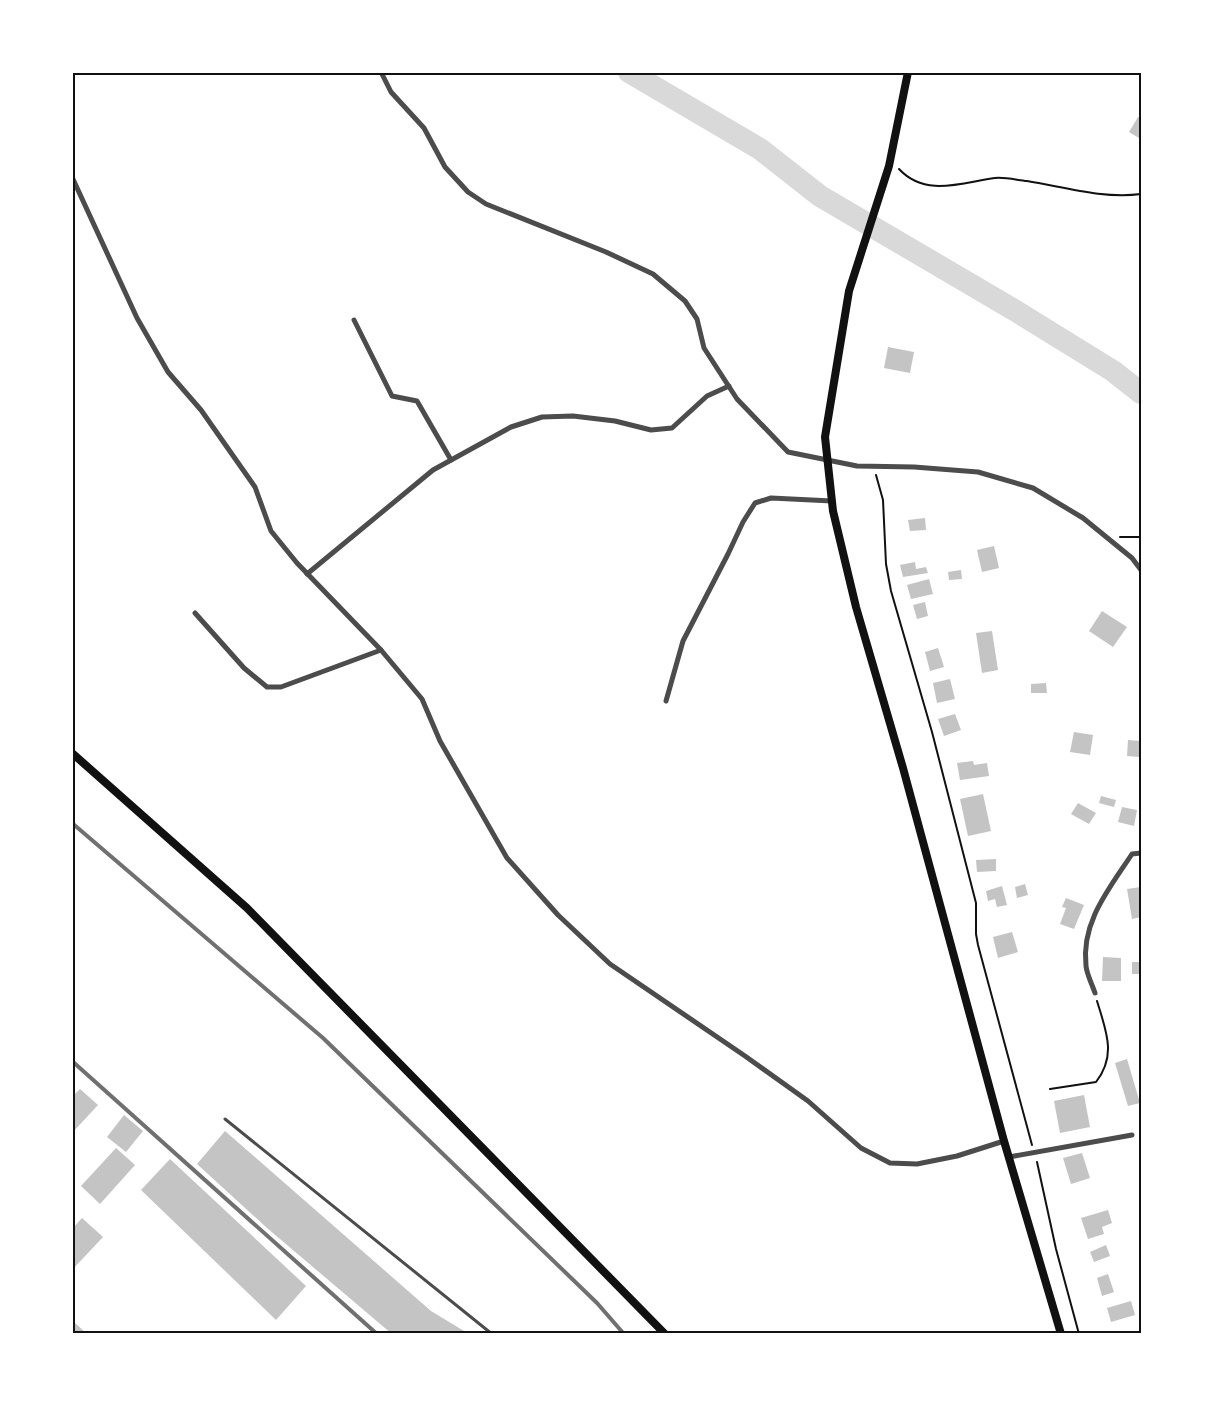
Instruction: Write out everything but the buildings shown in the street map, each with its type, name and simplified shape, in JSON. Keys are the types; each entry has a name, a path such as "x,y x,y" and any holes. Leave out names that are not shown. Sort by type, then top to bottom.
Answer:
{"main road":[{"path":"908,72 889,166 849,291 825,437 832,501 856,607 903,768 1004,1141 1061,1334"},
{"path":"72,753 247,908 665,1334"}],"street":[{"path":"381,72 391,92 424,128 445,166 468,192 486,204 606,252 653,274 685,301 697,319 704,348 737,399 788,453 857,466 915,467 978,472 1033,488 1083,518 1132,558 1141,570"},
{"path":"72,177 137,318 168,372 201,410 255,487 271,531 307,574 381,650 422,699 440,741 507,858 558,915 610,964 808,1101 861,1148 890,1163 918,1164 957,1156 1004,1141"},
{"path":"354,320 392,396 417,401 451,460"},
{"path":"307,574 433,470 511,427 542,417 573,416 615,421 651,430 672,428 707,396 729,386"},
{"path":"666,701 683,641 743,522 755,503 771,498 832,501"},
{"path":"195,613 244,668 267,687 281,687 381,650"},
{"path":"1095,993 1086,967 1086,941 1090,921 1131,854 1141,853"},
{"path":"1009,1157 1132,1135"}],"lane":[{"path":"225,1119 492,1334"}],"path":[{"path":"892,153 898,168 909,178 936,186 961,185 996,178 1061,186 1087,192 1126,196 1141,194"},
{"path":"874,467 883,500 884,546 891,591 944,776 976,903 978,945 1035,1153 1056,1249 1079,1334"},
{"path":"1104,536 1141,537"},
{"path":"1050,1089 1096,1082 1105,1071 1109,1053 1095,993"}],"waterway":[{"path":"629,72 760,149 820,196 1016,311 1113,371 1141,393"}],"railway":[{"path":"72,823 323,1038 597,1303 624,1334"},
{"path":"72,1061 377,1334"}]}
